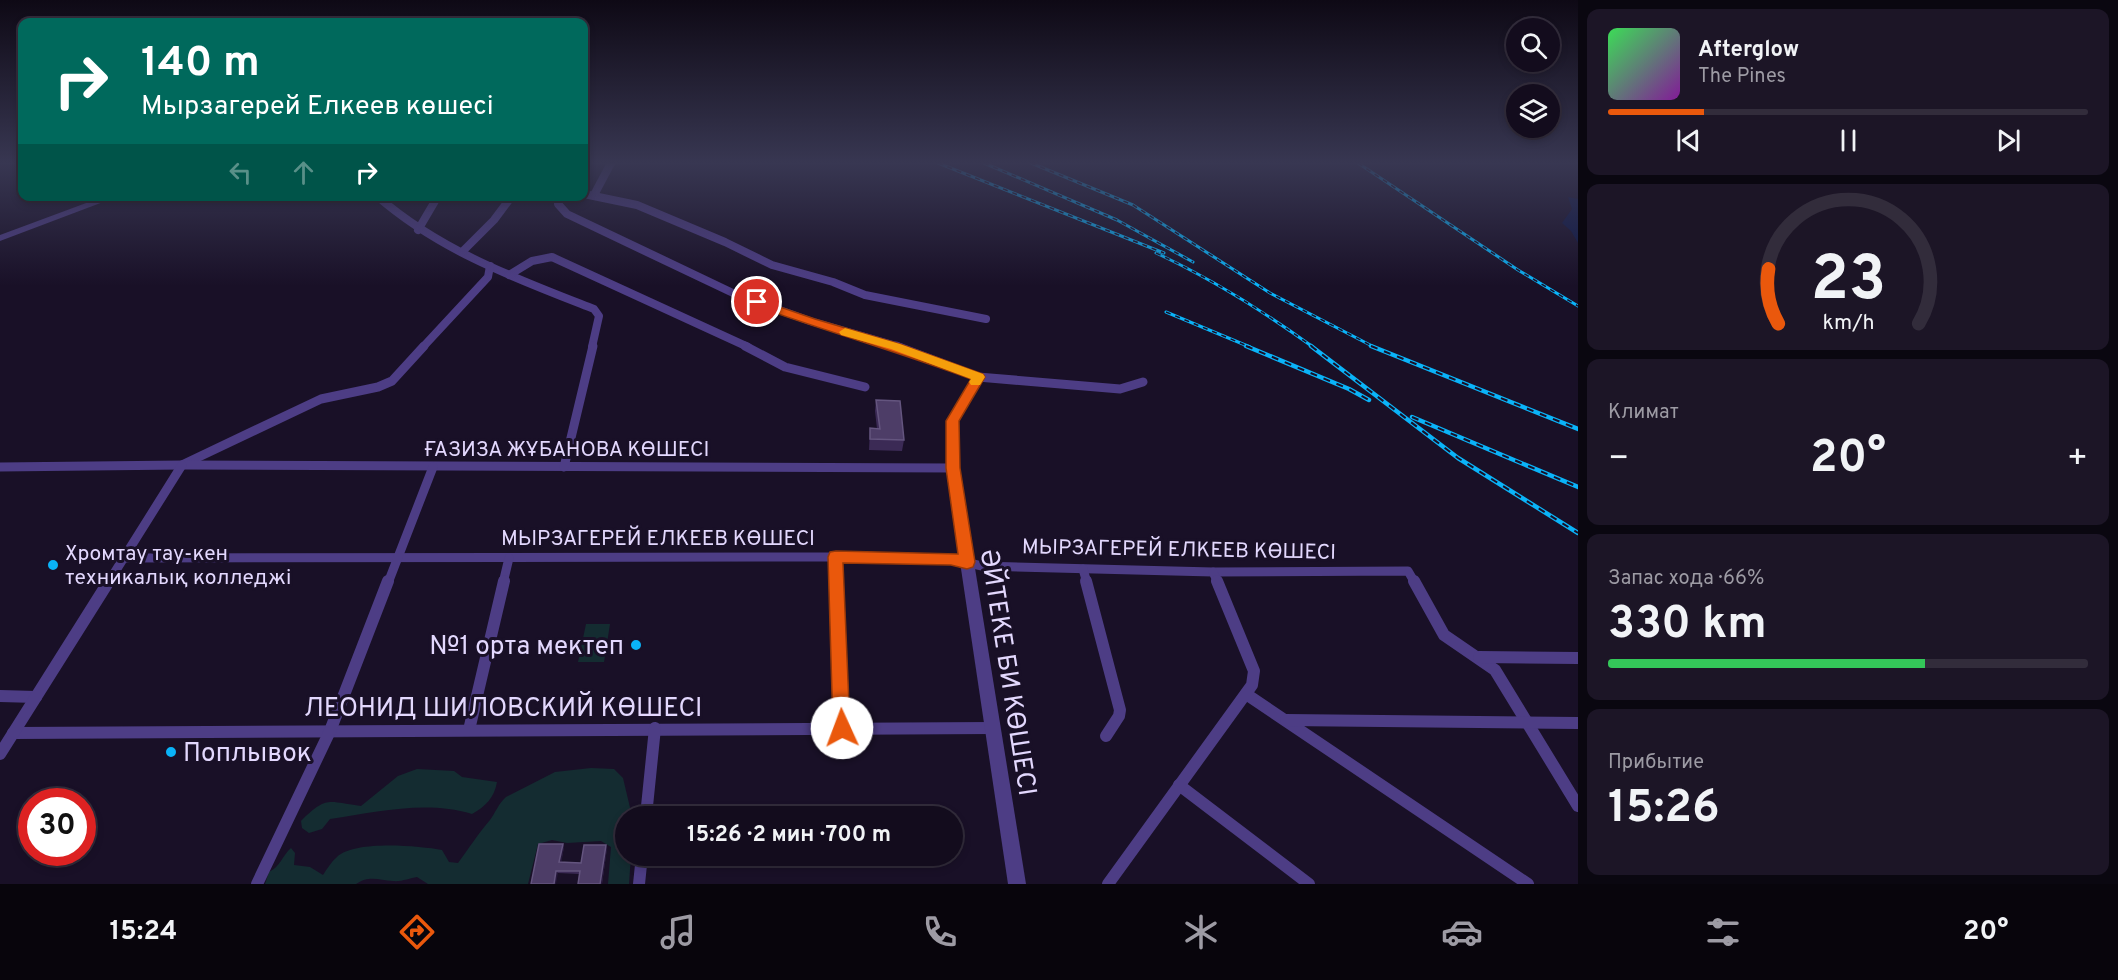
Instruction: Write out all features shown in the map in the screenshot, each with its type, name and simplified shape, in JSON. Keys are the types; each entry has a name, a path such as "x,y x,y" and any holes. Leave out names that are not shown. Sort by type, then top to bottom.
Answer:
{"street":[{"path":"0,238 92,204"},
{"path":"386,204 400,218 418,230 509,275 594,309 598,316 564,467"},
{"path":"418,230 433,204"},
{"path":"462,252 494,220 506,204"},
{"path":"558,204 567,214 735,294 810,321 896,346 978,377 1120,389 1143,382"},
{"path":"634,204 725,242 772,265 833,282 865,295 986,319"},
{"path":"509,275 532,261 552,258 745,346 776,363 865,387"},
{"path":"0,754 182,465 321,399 378,387 392,381 488,277 490,266"},
{"name":"ӘЙТЕКЕ БИ КӨШЕСІ","path":"978,377 952,421 953,468 1017,884"},
{"name":"ҒАЗИЗА ЖҰБАНОВА КӨШЕСІ","path":"0,467 182,465 953,468"},
{"path":"257,884 330,731 434,467"},
{"path":"836,557 842,728"},
{"name":"МЫРЗАГЕРЕЙ ЕЛКЕЕВ КӨШЕСІ","path":"123,558 836,557 951,559 982,566 1083,569 1213,572 1408,571 1444,635 1479,657"},
{"path":"469,730 509,558"},
{"path":"1083,569 1120,710 1119,716 1106,736"},
{"path":"1108,884 1252,685 1254,671 1213,572"},
{"path":"1479,657 1578,658"},
{"path":"1479,657 1496,670 1578,806"},
{"path":"1246,694 1528,884"},
{"path":"0,696 36,697"},
{"path":"1285,720 1578,723"},
{"path":"647,806 655,728"},
{"name":"ЛЕОНИД ШИЛОВСКИЙ КӨШЕСІ","path":"13,733 993,728"},
{"path":"1179,785 1309,884"},
{"path":"639,884 641,866"}],"green space":[{"path":"586,624 610,624 604,662 578,662"},
{"path":"591,768 614,769 623,778 630,806 615,806 615,866 630,866 629,884 608,884 611,847 601,841 567,843 552,840 538,844 528,884 428,884 417,877 396,881 370,879 356,884 265,884 269,872 291,848 295,853 294,865 310,867 323,875 335,859 346,852 372,846 442,850 449,862 458,863 506,797 555,772"},
{"path":"417,769 454,771 462,777 497,782 489,801 472,814 437,808 401,809 330,819 322,829 309,833 302,828 301,821 317,807 328,802 361,806 398,776"}],"shaded area":[{"path":"1570,204 1578,204 1578,243 1571,231 1562,223 1572,209"}],"building":[{"path":"876,400 900,401 904,440 870,439 870,428 880,429"},
{"path":"539,844 563,844 559,862 581,863 584,845 606,845 600,884 578,884 580,871 556,871 554,884 531,884"}],"railway":[{"path":"1042,204 1164,253"},
{"path":"1080,204 1117,220 1193,262"},
{"path":"1131,204 1270,293 1374,347"},
{"path":"1420,204 1518,270 1578,306"},
{"path":"1156,253 1237,296 1313,347"},
{"path":"1166,312 1250,347"},
{"path":"1246,346 1349,389 1369,400"},
{"path":"1311,346 1458,458 1578,533"},
{"path":"1371,346 1578,429"},
{"path":"1412,417 1578,487"}],"slow traffic":[{"path":"845,332 896,346 978,377 975,382"}],"place":[{"name":"Хромтау тау-кен техникалық колледжі","path":"53,565"},
{"name":"№1 орта мектеп","path":"636,645"},
{"name":"Поплывок","path":"171,752"}],"route":[{"path":"757,302 851,334 896,346 978,377 952,421 953,468 967,562 951,559 836,557 842,728"}]}
